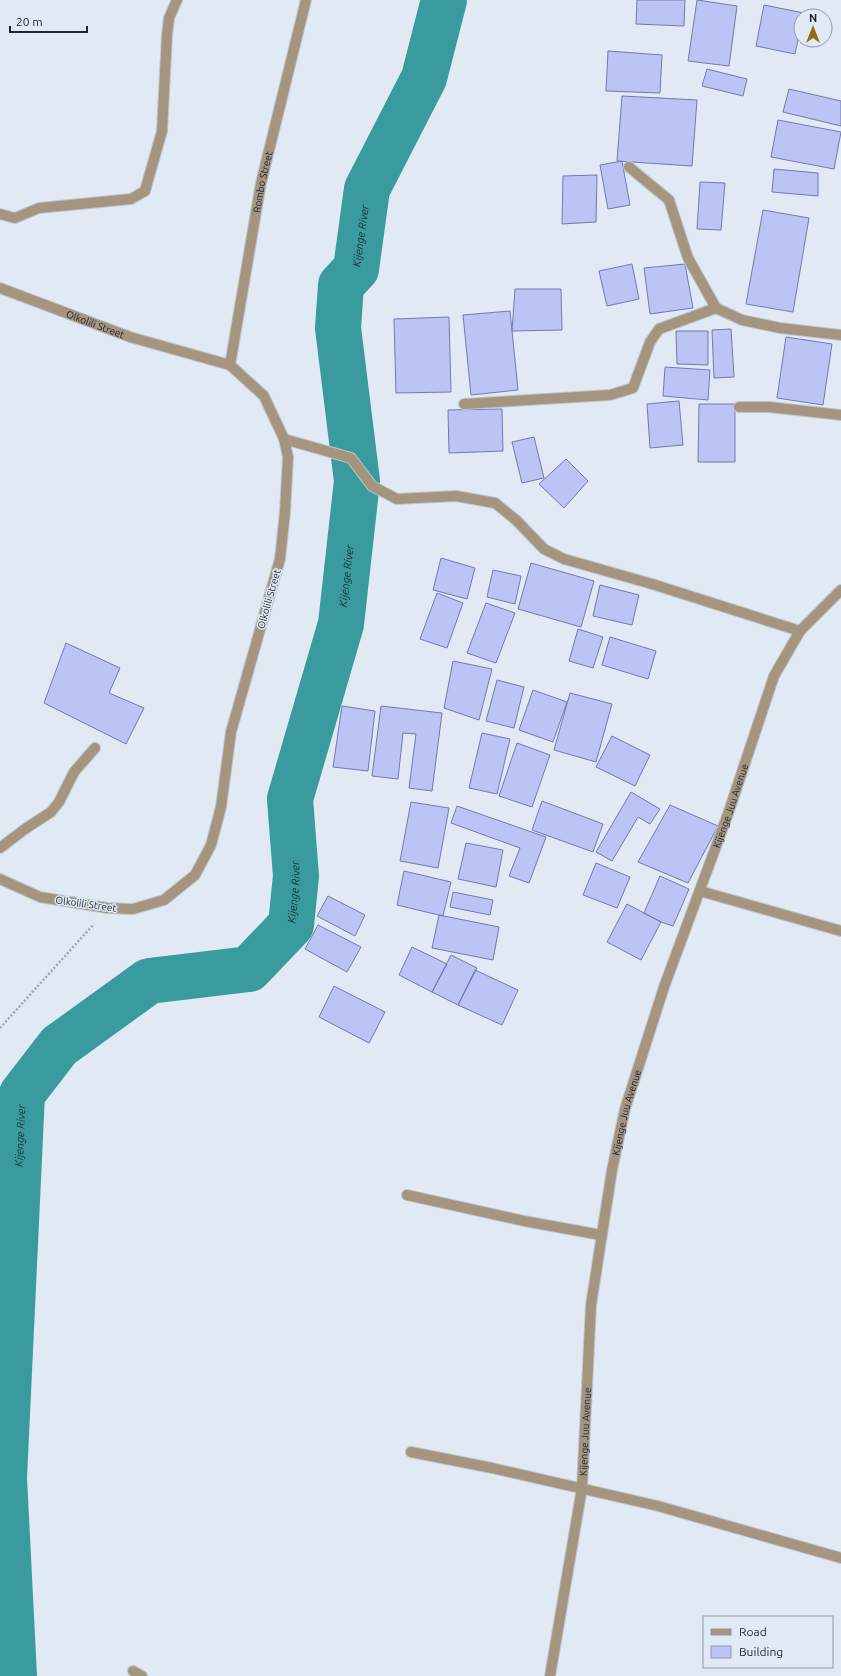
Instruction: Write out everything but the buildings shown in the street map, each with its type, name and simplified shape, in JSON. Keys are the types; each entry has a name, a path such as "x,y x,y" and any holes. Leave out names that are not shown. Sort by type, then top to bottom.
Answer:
{"street":[{"path":"0,214 15,218 39,208 131,200 145,191 162,131 167,35 169,18 177,0"},
{"name":"Rombo Street","path":"230,365 262,183 306,0"},
{"path":"629,167 669,200 688,258 716,308 742,320 780,328 841,335"},
{"name":"Olkolili Street","path":"0,288 130,337 230,365 264,396 284,440 288,457 285,512 280,559 231,732 221,807 211,845 195,875 164,900 133,909 107,908 40,897 0,879"},
{"path":"464,404 610,394 633,388 650,342 659,329 716,308"},
{"path":"739,407 768,407 841,415"},
{"path":"284,440 351,458 372,486 396,499 456,496 494,503 516,520 544,549 564,559 652,584 800,631"},
{"name":"Kijenge Juu Avenue","path":"550,1676 582,1488 591,1305 612,1170 625,1109 664,987 730,807 774,676 800,631 841,590"},
{"path":"0,848 51,812 60,802 74,772 95,748"},
{"path":"700,891 841,931"},
{"path":"407,1195 524,1221 602,1235"},
{"path":"411,1452 582,1488 658,1506 841,1558"}],"path":[{"path":"0,1028 107,908"}],"waterway":[{"name":"Kijenge River","path":"14,1676 4,1478 22,1094 59,1046 149,981 249,969 291,925 296,876 290,799 341,624 357,481 338,328 341,285 356,269 367,189 424,78 444,0"}]}
